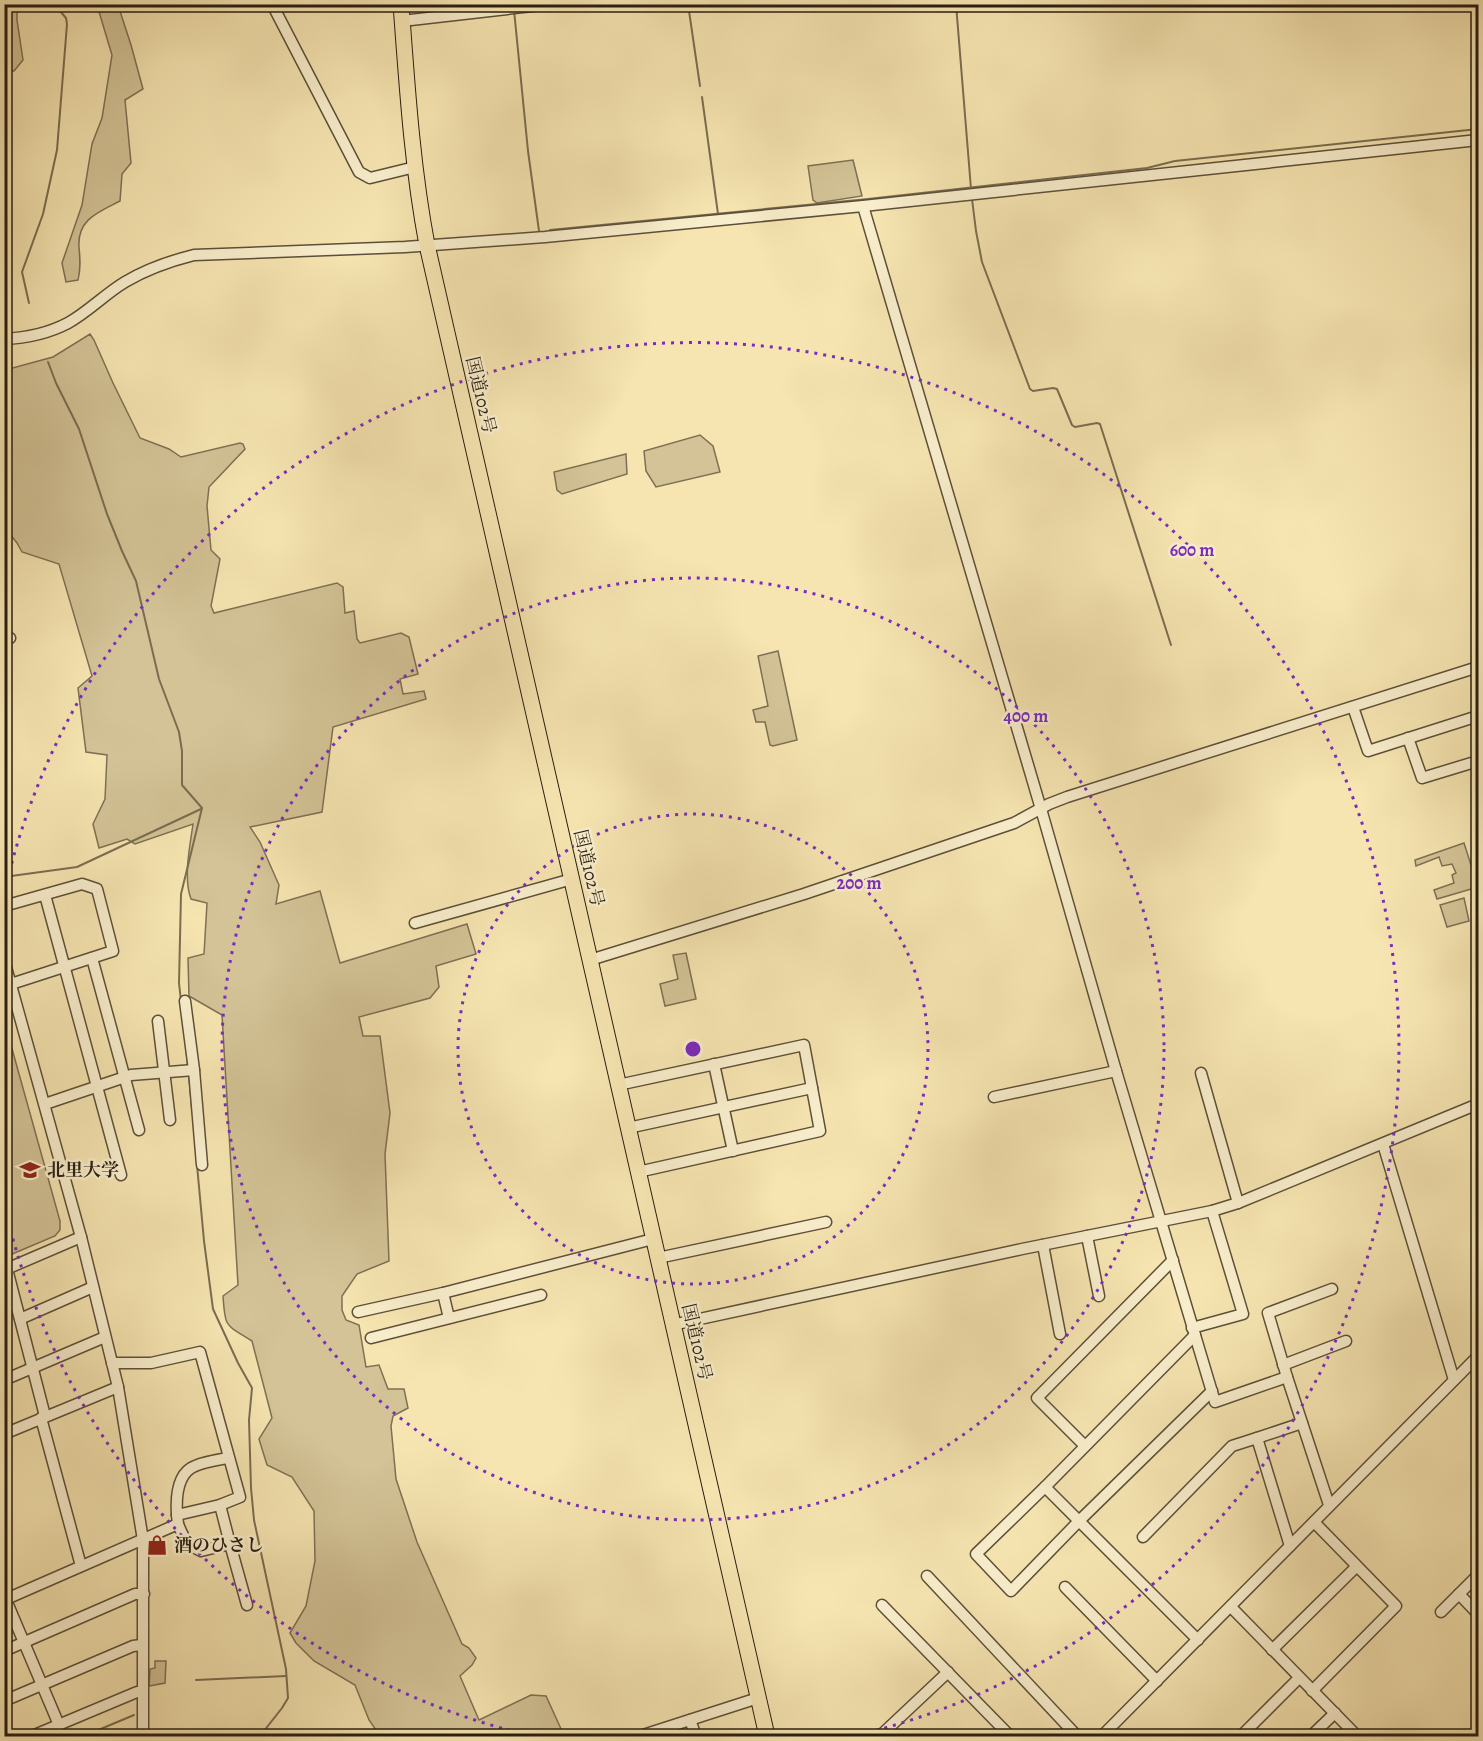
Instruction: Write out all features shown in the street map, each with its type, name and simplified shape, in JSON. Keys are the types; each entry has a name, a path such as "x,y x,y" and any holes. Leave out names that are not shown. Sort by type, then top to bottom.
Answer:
{"highway":[{"name":"国道102号","path":"400,4 408,108 427,245 766,1737"}],"street":[{"path":"272,4 359,172 370,178 415,167"},
{"path":"402,21 550,4"},
{"path":"4,339 18,339 34,335 68,323 137,275 171,261 194,255 427,245 545,237 863,206 1479,140"},
{"path":"863,206 1215,1402 1287,1377"},
{"path":"590,960 915,857 1014,823 1067,797 1479,667"},
{"path":"1353,707 1368,751 1479,716"},
{"path":"1408,738 1422,778 1479,761"},
{"path":"415,923 572,879"},
{"path":"4,906 82,884 97,889 113,951 11,984"},
{"path":"45,895 121,1175"},
{"path":"92,958 139,1130"},
{"path":"4,960 81,1237 118,1387 143,1540 143,1737"},
{"path":"185,1001 190,1070 202,1165"},
{"path":"158,1021 170,1120"},
{"path":"618,1085 804,1045 820,1131 638,1172"},
{"path":"714,1064 733,1150"},
{"path":"45,1104 124,1077 190,1070"},
{"path":"994,1097 1116,1071"},
{"path":"1201,1073 1238,1203"},
{"path":"628,1128 812,1088"},
{"path":"672,1325 1212,1211 1238,1203 1479,1104"},
{"path":"1383,1144 1454,1380"},
{"path":"1212,1211 1243,1314 1194,1332 1045,1487 976,1554 1011,1591 1212,1391"},
{"path":"657,1258 826,1222"},
{"path":"1087,1236 1100,1296"},
{"path":"81,1237 6,1270 33,1368 43,1417 81,1566"},
{"path":"358,1312 443,1293 653,1239"},
{"path":"1043,1245 1060,1334"},
{"path":"1085,1446 1037,1398 1173,1260"},
{"path":"20,1319 93,1287"},
{"path":"1329,1505 1268,1313 1332,1289"},
{"path":"443,1293 449,1318"},
{"path":"371,1338 541,1295"},
{"path":"4,1380 105,1337"},
{"path":"1283,1365 1346,1341"},
{"path":"59,1725 5,1600 143,1540 177,1520 240,1497 200,1352 151,1363 112,1363"},
{"path":"1102,1737 1329,1505 1479,1356"},
{"path":"4,1434 118,1387"},
{"path":"1143,1537 1232,1446 1302,1423"},
{"path":"1257,1438 1290,1546"},
{"path":"228,1458 194,1466 188,1470 178,1490 176,1503 177,1520 189,1545 201,1551 230,1544"},
{"path":"1045,1487 1198,1640"},
{"path":"220,1505 247,1605"},
{"path":"1312,1691 1396,1606 1314,1522"},
{"path":"1272,1650 1356,1567"},
{"path":"1441,1612 1479,1575"},
{"path":"927,1576 1077,1737"},
{"path":"1065,1587 1157,1681"},
{"path":"4,1651 135,1594 144,1593"},
{"path":"1459,1594 1479,1614"},
{"path":"882,1605 1010,1737"},
{"path":"1231,1607 1357,1737"},
{"path":"4,1701 133,1646 142,1645"},
{"path":"880,1737 948,1671"},
{"path":"1241,1737 1299,1678"},
{"path":"32,1737 137,1692 142,1692"},
{"path":"640,1737 758,1698"},
{"path":"1311,1737 1335,1713"},
{"path":"690,1720 696,1737"}],"shaded area":[{"path":"5,4 17,5 23,60 14,71 5,71"},
{"path":"97,5 118,5 143,89 125,100 131,163 122,174 120,201 97,213 86,223 79,237 78,280 66,282 62,263 82,205 92,144 102,118 112,55"},
{"path":"853,160 862,196 817,203 813,200 808,166"},
{"path":"90,334 140,438 169,449 181,457 243,444 245,449 209,487 207,506 211,550 220,559 211,606 214,613 337,583 343,587 345,613 354,611 357,639 360,643 401,633 409,637 418,674 400,679 403,694 424,691 426,699 333,727 322,812 250,827 260,842 279,885 276,904 320,891 340,963 467,924 476,954 436,966 439,987 430,998 359,1017 363,1036 380,1036 390,1113 385,1154 389,1261 357,1274 342,1296 342,1310 346,1320 359,1325 366,1367 379,1365 388,1389 404,1389 408,1408 393,1416 391,1426 396,1479 417,1542 462,1644 469,1648 476,1658 460,1676 479,1720 531,1695 546,1696 562,1731 548,1736 380,1736 369,1720 355,1685 314,1661 296,1643 290,1633 306,1606 315,1561 314,1511 292,1477 267,1465 259,1439 272,1418 252,1341 231,1328 226,1320 223,1296 238,1285 222,1015 189,996 188,958 204,954 207,903 191,899 189,891 188,862 193,824 135,844 127,839 99,848 93,824 105,799 107,755 86,752 78,688 92,676 59,564 22,552 5,528 5,370 53,357"},
{"path":"700,435 713,446 720,472 656,487 646,471 644,451"},
{"path":"626,454 627,474 562,494 557,490 554,472"},
{"path":"778,651 797,740 773,746 770,745 765,722 756,722 753,710 768,706 758,656"},
{"path":"1464,843 1478,887 1437,899 1434,890 1454,883 1452,875 1456,873 1452,864 1442,866 1439,857 1416,866 1415,860"},
{"path":"1464,898 1469,921 1447,927 1440,905"},
{"path":"686,953 696,999 665,1006 660,984 678,979 673,955"},
{"name":"北里大学","path":"4,1020 60,1221 60,1230 55,1236 5,1257"},
{"path":"155,1661 166,1661 165,1683 149,1686 150,1669 155,1668"}],"waterway":[{"path":"29,303 22,272 43,214 57,150 67,24 66,18 54,4"},
{"path":"688,4 700,86"},
{"path":"956,4 971,189"},
{"path":"514,10 528,151 539,231"},
{"path":"702,97 718,214"},
{"path":"550,230 868,199 1147,168 1175,161 1478,129"},
{"path":"972,199 982,262 1030,389 1033,391 1057,389 1072,425 1075,427 1100,424 1171,645"},
{"path":"48,362 79,429 107,514 136,581 159,679 179,732 182,751 182,785 202,808 181,894 179,983 181,1001"},
{"path":"4,877 77,867 201,809"},
{"path":"186,1046 188,1067"},
{"path":"189,1075 192,1109"},
{"path":"197,1165 213,1309 252,1388 249,1420 254,1520 286,1669 288,1698 260,1736"},
{"path":"196,1680 286,1676"},
{"path":"84,1736 134,1715"}],"place":[{"name":"北里大学","path":"30,1170"},
{"name":"酒のひさし","path":"157,1545"}]}
